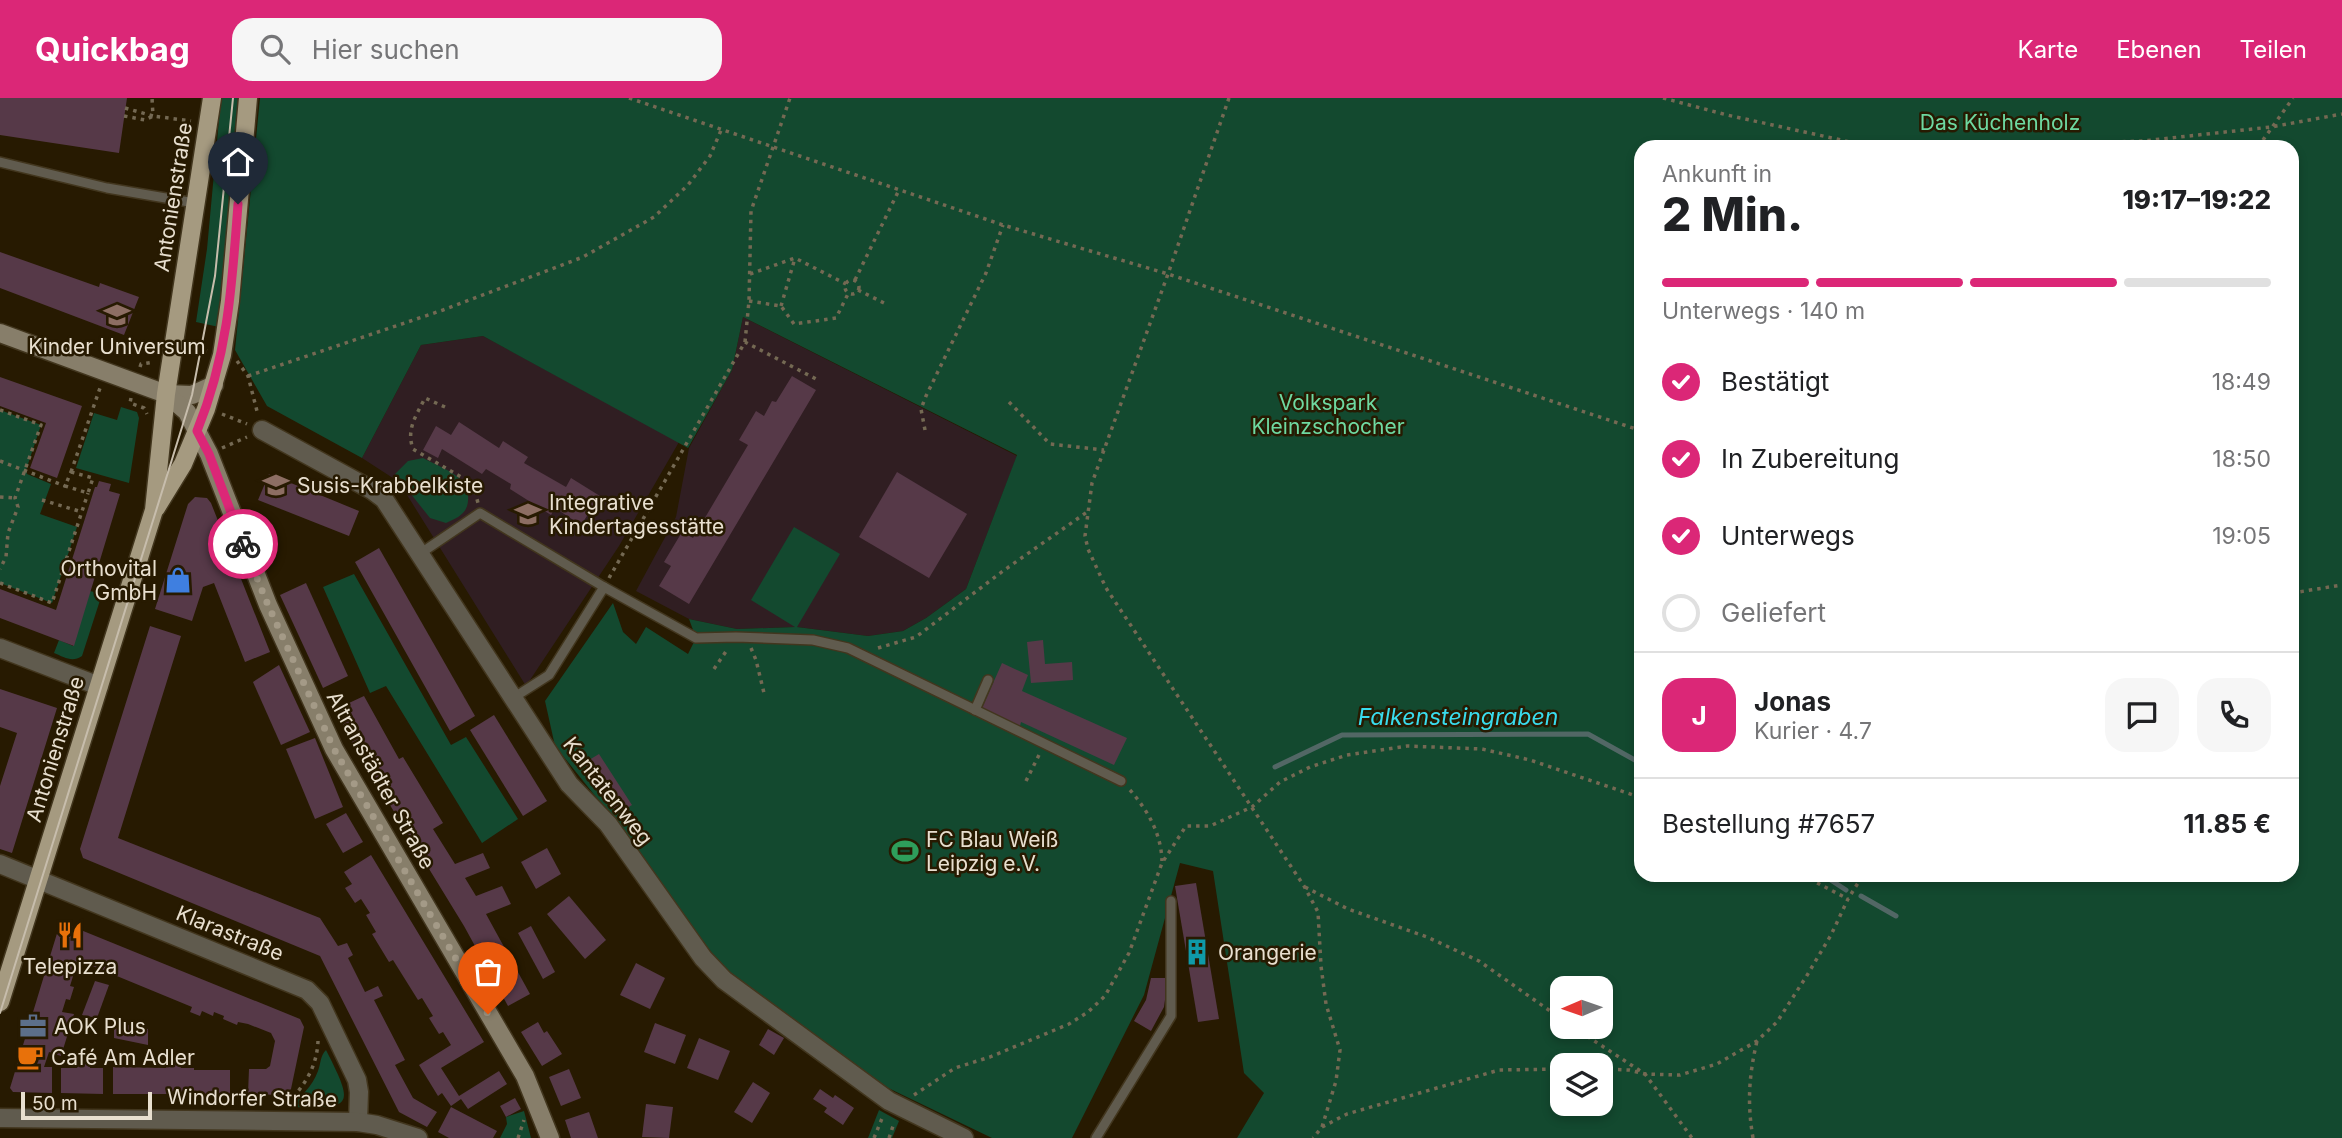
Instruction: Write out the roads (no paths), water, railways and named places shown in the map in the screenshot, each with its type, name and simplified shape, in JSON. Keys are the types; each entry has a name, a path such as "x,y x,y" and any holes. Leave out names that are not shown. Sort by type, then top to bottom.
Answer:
{"main road":[{"name":"Antonienstraße","path":"0,1002 154,510 166,394 212,98"},
{"name":"Antonienstraße","path":"154,510 177,474 214,385 229,357 230,301 248,98"}],"street":[{"path":"0,333 166,394 192,395 214,385"},
{"name":"Altranstädter Straße","path":"166,394 187,412 209,454 268,605 334,749 525,1076 550,1138"},
{"name":"Kantatenweg","path":"262,430 372,490 393,510 569,785 608,824 703,958 724,981 894,1104 964,1138"},
{"path":"0,648 99,686"},
{"name":"Klarastraße","path":"0,864 307,990 320,1003 357,1080 358,1122"},
{"name":"Windorfer Straße","path":"0,1118 358,1122 376,1132 418,1138"}],"lane":[{"path":"0,162 107,188 195,203"},
{"path":"421,553 480,513 696,638 813,640 848,648 1121,781"},
{"path":"513,698 550,675 604,587"},
{"path":"975,710 988,680"},
{"path":"1096,1138 1171,1016 1171,901"}],"waterway":[{"name":"Falkensteingraben","path":"1275,767 1342,735 1588,734 1634,760"},
{"name":"Falkensteingraben","path":"1834,882 1846,890"},
{"name":"Falkensteingraben","path":"1861,896 1896,916"}],"tram line":[{"path":"0,1013 192,395 215,276 233,98"}],"place":[{"name":"Kinder Universum","path":"117,315"},
{"name":"Susis-Krabbelkiste","path":"276,485"},
{"name":"Integrative Kindertagesstätte","path":"528,514"},
{"name":"Orthovital GmbH","path":"178,580"},
{"name":"FC Blau Weiß Leipzig e.V.","path":"905,851"},
{"name":"Telepizza","path":"70,935"},
{"name":"Orangerie","path":"1197,952"},
{"name":"AOK Plus","path":"33,1026"},
{"name":"Café Am Adler","path":"30,1057"}],"park label":[{"name":"Das Küchenholz","path":"2000,122"},
{"name":"Volkspark Kleinzschocher","path":"1328,414"}]}
